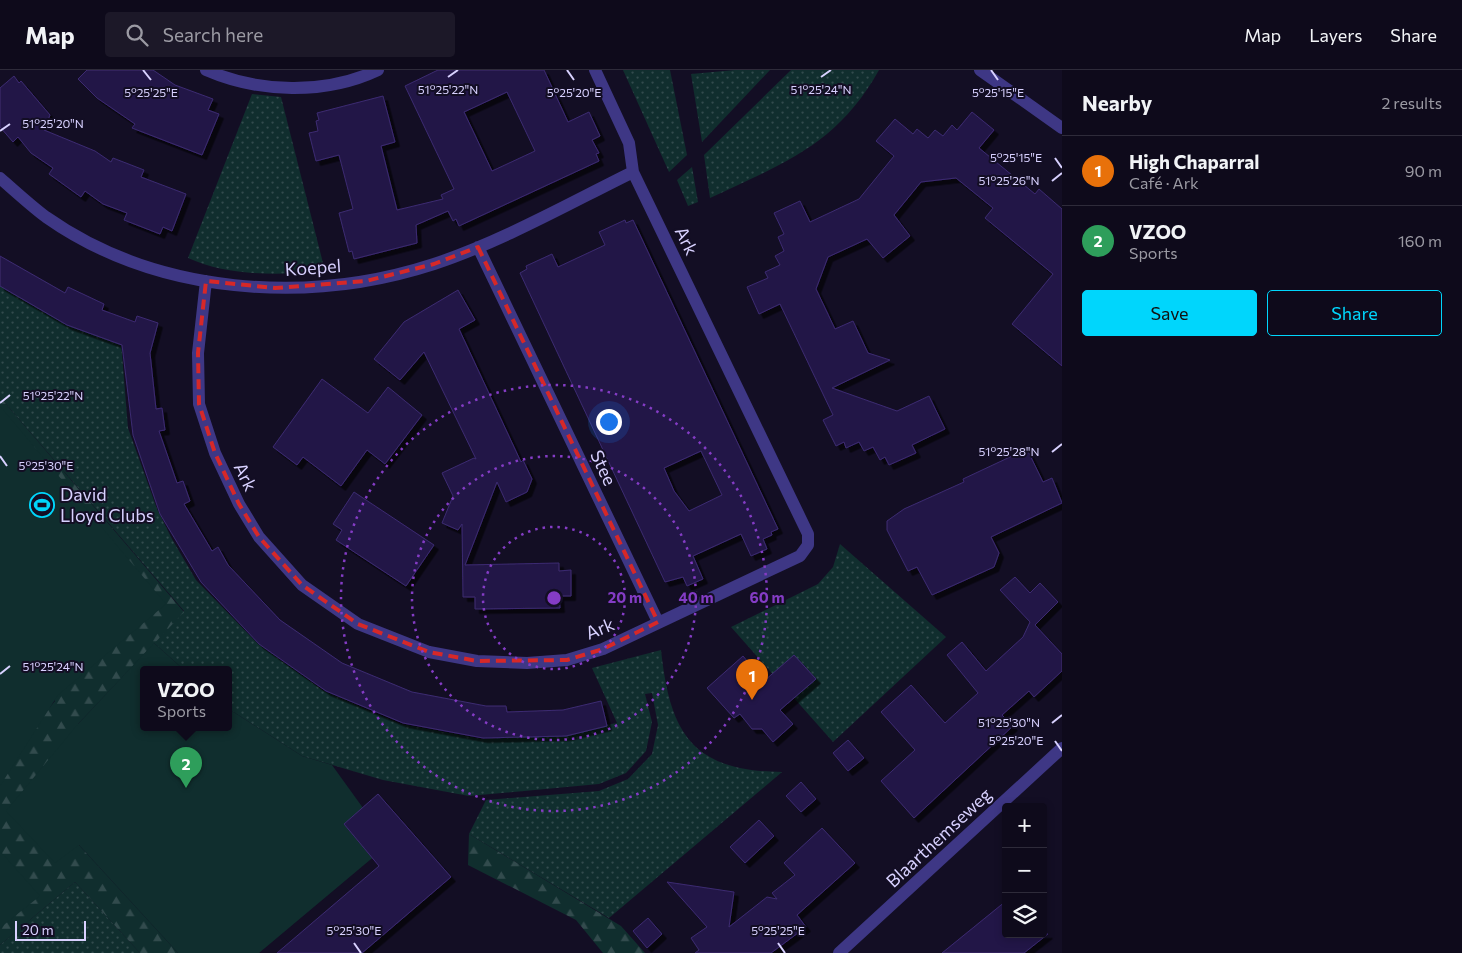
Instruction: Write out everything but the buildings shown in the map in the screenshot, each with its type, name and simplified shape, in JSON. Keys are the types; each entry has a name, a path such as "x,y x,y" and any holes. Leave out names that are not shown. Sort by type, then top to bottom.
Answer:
{"street":[{"path":"206,70 247,83 286,89 344,81 378,70"},
{"name":"Ark","path":"206,281 198,353 199,404 215,453 239,504 260,537 302,586 358,624 429,652 477,661 527,663 567,660 603,648 800,556 808,545 808,534 633,172 628,143 595,70"},
{"path":"988,72 1062,128"},
{"name":"Koepel","path":"0,178 47,218 90,242 143,265 206,281 235,286 275,288 366,281 434,264 478,247 633,172"},
{"name":"Stee","path":"478,247 658,622"},
{"name":"Blaarthemseweg","path":"839,953 1062,748"}],"highlighted area":[{"path":"478,247 658,622 603,649 567,660 477,661 429,652 358,624 302,585 259,537 239,504 215,453 199,404 198,353 206,281 275,288 366,281 434,264"}],"green space":[{"path":"623,70 670,70 687,155 669,172"},
{"path":"735,70 770,70 702,142 691,74"},
{"path":"791,70 879,70 863,96 827,134 785,162 710,198 704,155"},
{"path":"252,94 281,97 325,271 273,274 238,272 221,269 188,258"},
{"path":"692,167 698,202 688,206 677,180"},
{"path":"0,285 74,328 121,342 128,428 157,509 172,539 196,580 258,644 324,691 401,724 482,739 552,736 617,723 592,668 661,650 671,704 680,725 691,742 707,755 726,764 751,770 782,772 609,918 469,834 486,800 599,791 628,779 652,754 658,725 652,693 645,694 652,722 646,751 626,773 599,784 469,796 383,780 302,756 232,711 232,666 180,666 154,643 184,611 0,397"},
{"path":"0,397 184,612 78,724 78,844 178,953 140,953 75,882 0,945 0,768 55,701 47,691 0,441"},
{"name":"David Lloyd Clubs","path":"0,406 166,604 58,695 0,786"},
{"path":"840,544 946,637 833,742 731,627 818,584 833,567"},
{"path":"154,643 180,666 140,666 140,731 232,731 232,711 302,756 332,765 389,844 259,953 178,953 79,845 55,863 6,811 78,724"},
{"path":"469,834 621,926 645,953 603,953 576,920 468,865"},
{"path":"0,851 40,896 0,928"},
{"path":"75,882 140,953 0,953 0,945"}],"place":[{"name":"David Lloyd Clubs","path":"42,505"},
{"name":"High Chaparral","path":"752,700"},
{"name":"VZOO","path":"186,788"}]}
